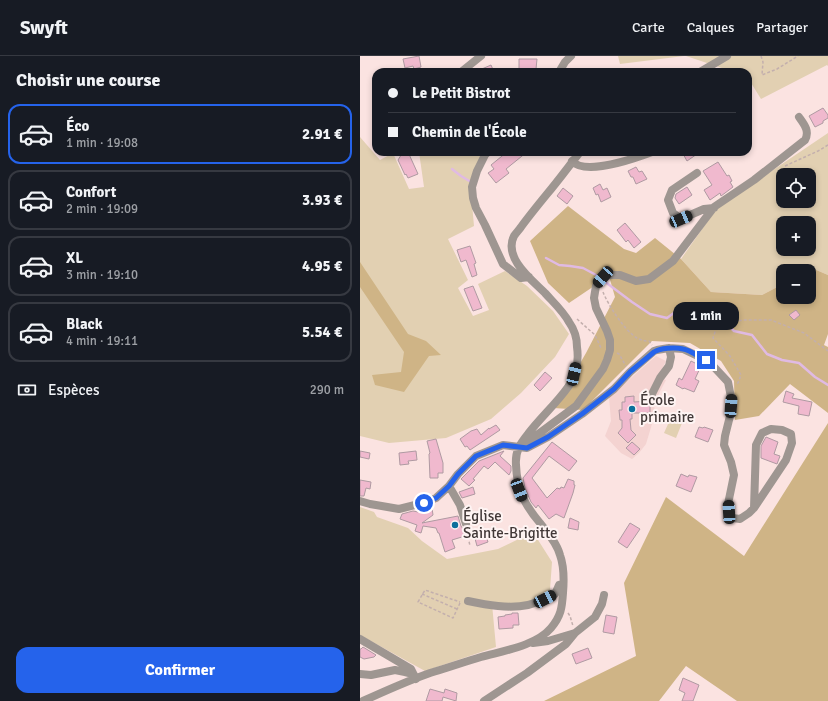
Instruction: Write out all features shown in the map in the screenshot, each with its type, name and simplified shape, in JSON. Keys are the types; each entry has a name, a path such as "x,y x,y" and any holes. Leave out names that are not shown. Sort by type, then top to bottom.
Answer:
{"street":[{"path":"466,68 481,56"},
{"path":"561,68 571,56"},
{"path":"707,68 727,56"},
{"path":"522,447 576,406 603,369 610,350 610,340 596,308 594,298 596,286 603,277 620,275 636,281 649,279 673,261 714,208 754,180 805,140 808,136 807,132 799,117"},
{"path":"484,156 479,166 472,187 474,203 503,264 521,278 527,275"},
{"path":"363,701 415,677 509,649 537,639 549,630 559,616 562,604 563,584 560,554 550,535 529,510 523,500 519,490 516,458 533,426 569,386 578,360 577,347 575,334 569,322 555,304 517,263 512,250 512,243 514,237 526,220 577,156"},
{"path":"572,162 586,168 610,165 642,156"},
{"path":"697,173 672,190 668,200 673,212 681,219 704,209 714,208"},
{"path":"651,396 660,378 669,366 671,357 669,348"},
{"path":"360,501 399,509 424,503 436,498 476,456 503,445 522,447 548,437 582,414 614,389 630,372 654,352 669,348 683,349 706,360 728,382 731,397 730,416 724,444 734,475 728,504 729,512 733,518 740,519 749,514 754,508 786,460 792,443 791,434 782,430 771,429 762,433 756,445 754,508"},
{"path":"449,486 460,505 466,524"},
{"path":"464,602 498,606 528,605 555,594 559,585 563,584"},
{"path":"484,701 527,673 566,644 575,633 595,617 602,604 604,595"},
{"path":"526,643 548,641 575,633"},
{"path":"360,639 411,669 415,677"},
{"path":"360,674 371,675 395,670 405,672 415,677"}],"path":[{"path":"761,56 763,62 762,75 777,69 798,56"},
{"path":"783,167 828,145"},
{"path":"603,289 603,293 607,301 628,331 635,337 649,341 654,352"},
{"path":"577,319 595,336 607,360"},
{"path":"728,382 738,383 741,375 730,356 713,338 716,328 742,320 771,320 804,333 828,351"},
{"path":"610,350 619,354 630,372"},
{"path":"467,537 470,546"},
{"path":"425,590 464,602 457,609 453,618 418,602 425,590"},
{"path":"422,594 457,609"}],"shaded area":[{"path":"618,56 684,56 620,64"},
{"path":"686,56 828,56 828,66 827,65 761,99 752,84 752,68 722,68"},
{"path":"828,133 828,275 816,270 816,264 776,264 776,288 762,295 711,292 681,259 717,208 776,168 776,208 816,208 816,168 776,168"},
{"path":"360,137 372,151 372,156 377,156 380,160 387,156 394,156 409,189 424,187 420,156 484,156 470,182 474,226 448,239 468,280 458,288 473,316 489,310 478,284 505,271 527,286 553,311 569,334 555,357 521,393 491,419 446,438 389,443 360,436"},
{"path":"568,206 624,249 636,253 655,238 681,259 711,292 762,295 776,288 776,304 816,304 816,270 828,275 828,334 824,345 828,347 828,413 790,384 759,416 735,420 734,381 721,361 690,343 652,341 583,410 554,408 586,353 615,297 609,276 569,303 548,283 530,241"},
{"path":"360,262 408,334 426,341 441,355 429,356 404,392 375,385 372,375 401,372 404,352 360,287"},
{"name":"École primaire","path":"656,356 666,361 658,377 666,380 654,403 655,414 646,444 632,459 621,453 605,436 611,421 609,397"},
{"path":"673,413 684,418 676,438 664,433"},
{"path":"828,423 828,701 737,701 686,666 659,701 544,701 636,656 624,583 666,497 744,556"},
{"path":"360,507 374,512 377,517 408,528 422,541 447,559 498,549 533,532 552,562 550,590 542,597 523,603 492,604 496,647 425,671 360,635"}],"building":[{"path":"419,56 421,67 414,68 413,66 405,68 403,59"},
{"path":"519,59 537,59 536,68 519,68"},
{"path":"491,65 492,68 484,68"},
{"path":"823,108 828,115 828,118 823,121 823,123 815,127 809,116"},
{"path":"400,156 410,156 418,174 408,178 398,160"},
{"path":"502,156 522,156 506,169 509,173 496,183 488,173 494,169 491,165"},
{"path":"684,156 694,156 687,161"},
{"path":"718,162 727,176 729,175 732,181 730,182 733,187 721,196 720,193 710,200 704,190 712,185 703,171"},
{"path":"636,167 639,172 642,171 647,179 636,184 628,171"},
{"path":"600,184 603,190 607,188 611,197 601,202 598,194 596,195 593,188"},
{"path":"687,187 692,195 679,204 675,198 676,194"},
{"path":"563,188 573,196 567,204 557,196"},
{"path":"625,223 641,242 634,248 628,240 626,242 617,230"},
{"path":"470,246 476,263 474,264 477,275 472,277 466,260 461,262 457,250"},
{"path":"473,286 482,308 473,311 464,289"},
{"path":"796,310 800,315 794,320 789,315"},
{"path":"691,361 701,366 695,379 699,381 694,392 676,385 679,378 682,380"},
{"path":"545,372 552,378 540,391 534,385"},
{"path":"786,391 794,394 792,398 812,402 809,416 798,414 799,406 783,402"},
{"path":"634,396 634,402 650,401 650,413 632,413 632,419 630,419 631,430 636,435 628,443 618,433 622,428 622,420 620,420 619,410 622,410 622,402 625,402 625,397"},
{"path":"496,425 500,430 470,450 467,446 465,447 460,439 471,431 477,429 481,435 489,428"},
{"path":"699,427 713,430 708,442 695,437"},
{"path":"766,437 778,442 774,454 780,456 777,464 761,458 761,446"},
{"path":"436,439 443,463 443,473 438,473 438,478 430,478 430,453 427,441"},
{"path":"552,442 577,461 569,471 549,456 532,478 547,498 557,488 564,488 568,479 574,481 575,485 573,493 564,518 556,514 549,519 538,505 536,508 531,502 525,488 523,478"},
{"path":"632,442 640,449 634,455 626,448"},
{"path":"360,451 370,453 369,459 360,457"},
{"path":"416,451 417,460 408,461 409,464 400,465 399,453"},
{"path":"504,451 500,456 511,466 509,475 495,462 488,469 484,466 469,486 461,479 479,461"},
{"path":"681,474 688,477 689,475 697,477 691,492 676,486"},
{"path":"360,480 371,482 370,489 366,488 364,496 360,496"},
{"path":"473,487 475,494 462,498 459,492"},
{"path":"432,508 433,515 422,523 458,516 465,536 452,540 455,548 445,552 436,528 423,526 421,533 415,531 417,525 400,519 402,514 413,511 418,512 419,510"},
{"path":"570,518 579,522 578,530 568,528"},
{"path":"630,523 640,529 627,548 618,542"},
{"path":"484,531 488,542 477,546 474,535"},
{"path":"518,613 519,625 513,625 513,628 499,629 498,617"},
{"path":"606,615 617,617 614,634 603,632"},
{"path":"363,647 376,655 374,657 364,659 360,657 360,649"},
{"path":"588,648 592,658 576,664 572,654"},
{"path":"683,678 699,685 693,701 682,701 685,693 679,690"},
{"path":"430,689 444,693 445,689 457,693 456,701 443,697 442,701 426,701"}],"waterway":[{"path":"452,169 471,182"},
{"path":"546,258 559,265 583,268 598,276"},
{"path":"604,281 650,314 667,318 682,307 698,314 712,314 724,321 734,331 752,335 767,354 782,360 799,363 815,377 828,385"}],"place":[{"name":"École primaire","path":"632,409"},
{"name":"Église Sainte-Brigitte","path":"455,525"}],"route":[{"path":"424,503 436,498 476,456 503,445 527,448 548,437 582,414 614,389 630,372 657,350 669,348 683,349 706,360"}]}
